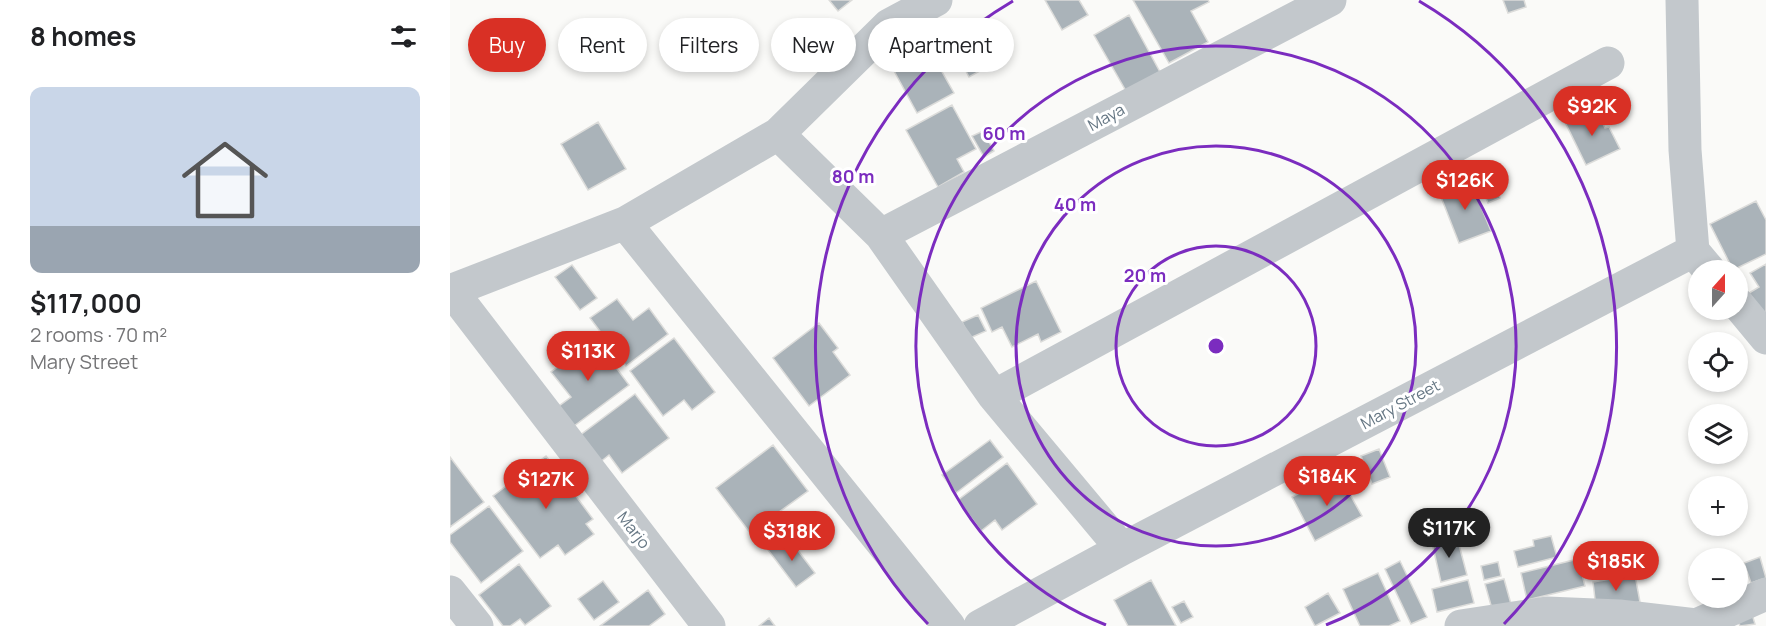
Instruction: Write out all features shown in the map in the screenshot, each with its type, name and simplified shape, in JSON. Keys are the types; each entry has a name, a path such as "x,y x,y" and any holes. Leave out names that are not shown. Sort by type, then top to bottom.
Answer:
{"street":[{"path":"450,290 625,223 778,134 889,25 936,0"},
{"name":"Maya","path":"881,235 1330,0"},
{"path":"1682,0 1685,150 1701,260"},
{"path":"994,396 1608,63"},
{"path":"778,134 881,235 994,396 1122,549"},
{"path":"625,223 949,626"},
{"name":"Mary Street","path":"980,626 1122,549 1688,266"},
{"name":"Marjo","path":"450,290 708,626"},
{"path":"1748,316 1766,338"},
{"path":"450,592 477,626"},
{"path":"1461,626 1547,613 1619,616 1696,625 1766,594"}],"building":[{"path":"829,0 852,0 838,11"},
{"path":"1045,0 1079,0 1088,15 1062,30"},
{"path":"1133,0 1208,0 1209,2 1191,11 1208,42 1169,63"},
{"path":"1503,0 1524,0 1526,7 1508,13"},
{"path":"1129,15 1160,72 1126,91 1094,35"},
{"path":"895,72 942,72 954,93 917,113"},
{"path":"966,72 978,72 969,77"},
{"path":"952,105 976,149 957,159 964,172 938,187 906,130"},
{"path":"1595,108 1605,128 1609,127 1620,149 1586,165 1565,122"},
{"path":"598,122 626,169 588,190 561,144"},
{"path":"983,131 994,151 984,157 972,136"},
{"path":"1469,177 1491,231 1459,243 1439,192 1456,186 1454,183"},
{"path":"1495,184 1500,198 1488,203 1482,189"},
{"path":"1756,201 1766,220 1766,254 1748,263 1748,260 1728,260 1710,224"},
{"path":"1766,264 1766,317 1749,293 1759,287 1750,273"},
{"path":"572,265 597,298 580,310 555,277"},
{"path":"1036,281 1061,332 1041,342 1038,334 1012,347 1002,327 992,332 981,308"},
{"path":"617,299 633,320 649,308 668,334 626,366 590,318"},
{"path":"978,315 986,331 970,338 962,322"},
{"path":"819,323 838,348 833,352 850,375 809,406 773,358"},
{"path":"674,338 715,392 692,410 684,400 663,416 630,371"},
{"path":"595,339 629,385 574,426 559,406 571,397 551,372"},
{"path":"635,394 669,438 622,473 609,455 599,463 579,436"},
{"path":"990,440 1003,457 956,493 942,475"},
{"path":"773,445 808,491 768,520 772,525 754,538 716,488"},
{"path":"1379,449 1390,477 1372,484 1361,456"},
{"path":"546,456 593,519 586,524 594,534 565,555 558,545 540,558 493,496"},
{"path":"450,457 484,502 450,527"},
{"path":"1007,463 1037,504 1002,530 995,520 981,531 958,500"},
{"path":"1338,473 1362,516 1315,541 1292,497"},
{"path":"489,506 523,551 481,583 450,542 450,535"},
{"path":"787,536 815,573 796,587 768,550"},
{"path":"1551,536 1557,557 1518,567 1514,551 1534,546 1533,540"},
{"path":"1457,537 1467,575 1441,582 1432,543"},
{"path":"1760,557 1766,578 1751,583 1748,562"},
{"path":"1578,559 1585,586 1527,600 1521,573"},
{"path":"1400,561 1427,617 1411,624 1385,569"},
{"path":"1498,562 1501,576 1484,580 1481,566"},
{"path":"519,564 551,606 525,625 520,619 510,626 503,626 479,595"},
{"path":"1378,573 1400,621 1389,626 1360,626 1343,589"},
{"path":"1635,575 1640,602 1596,608 1593,582"},
{"path":"1504,579 1511,604 1492,609 1485,584"},
{"path":"1151,580 1176,626 1128,626 1114,600"},
{"path":"1468,580 1474,603 1437,612 1432,589"},
{"path":"603,581 619,602 594,620 578,599"},
{"path":"648,590 665,614 649,626 600,626"},
{"path":"1328,593 1340,613 1315,626 1305,607"},
{"path":"1184,601 1193,617 1181,623 1172,607"},
{"path":"1751,611 1755,624 1740,626 1736,616"},
{"path":"769,618 775,626 759,626"}]}
